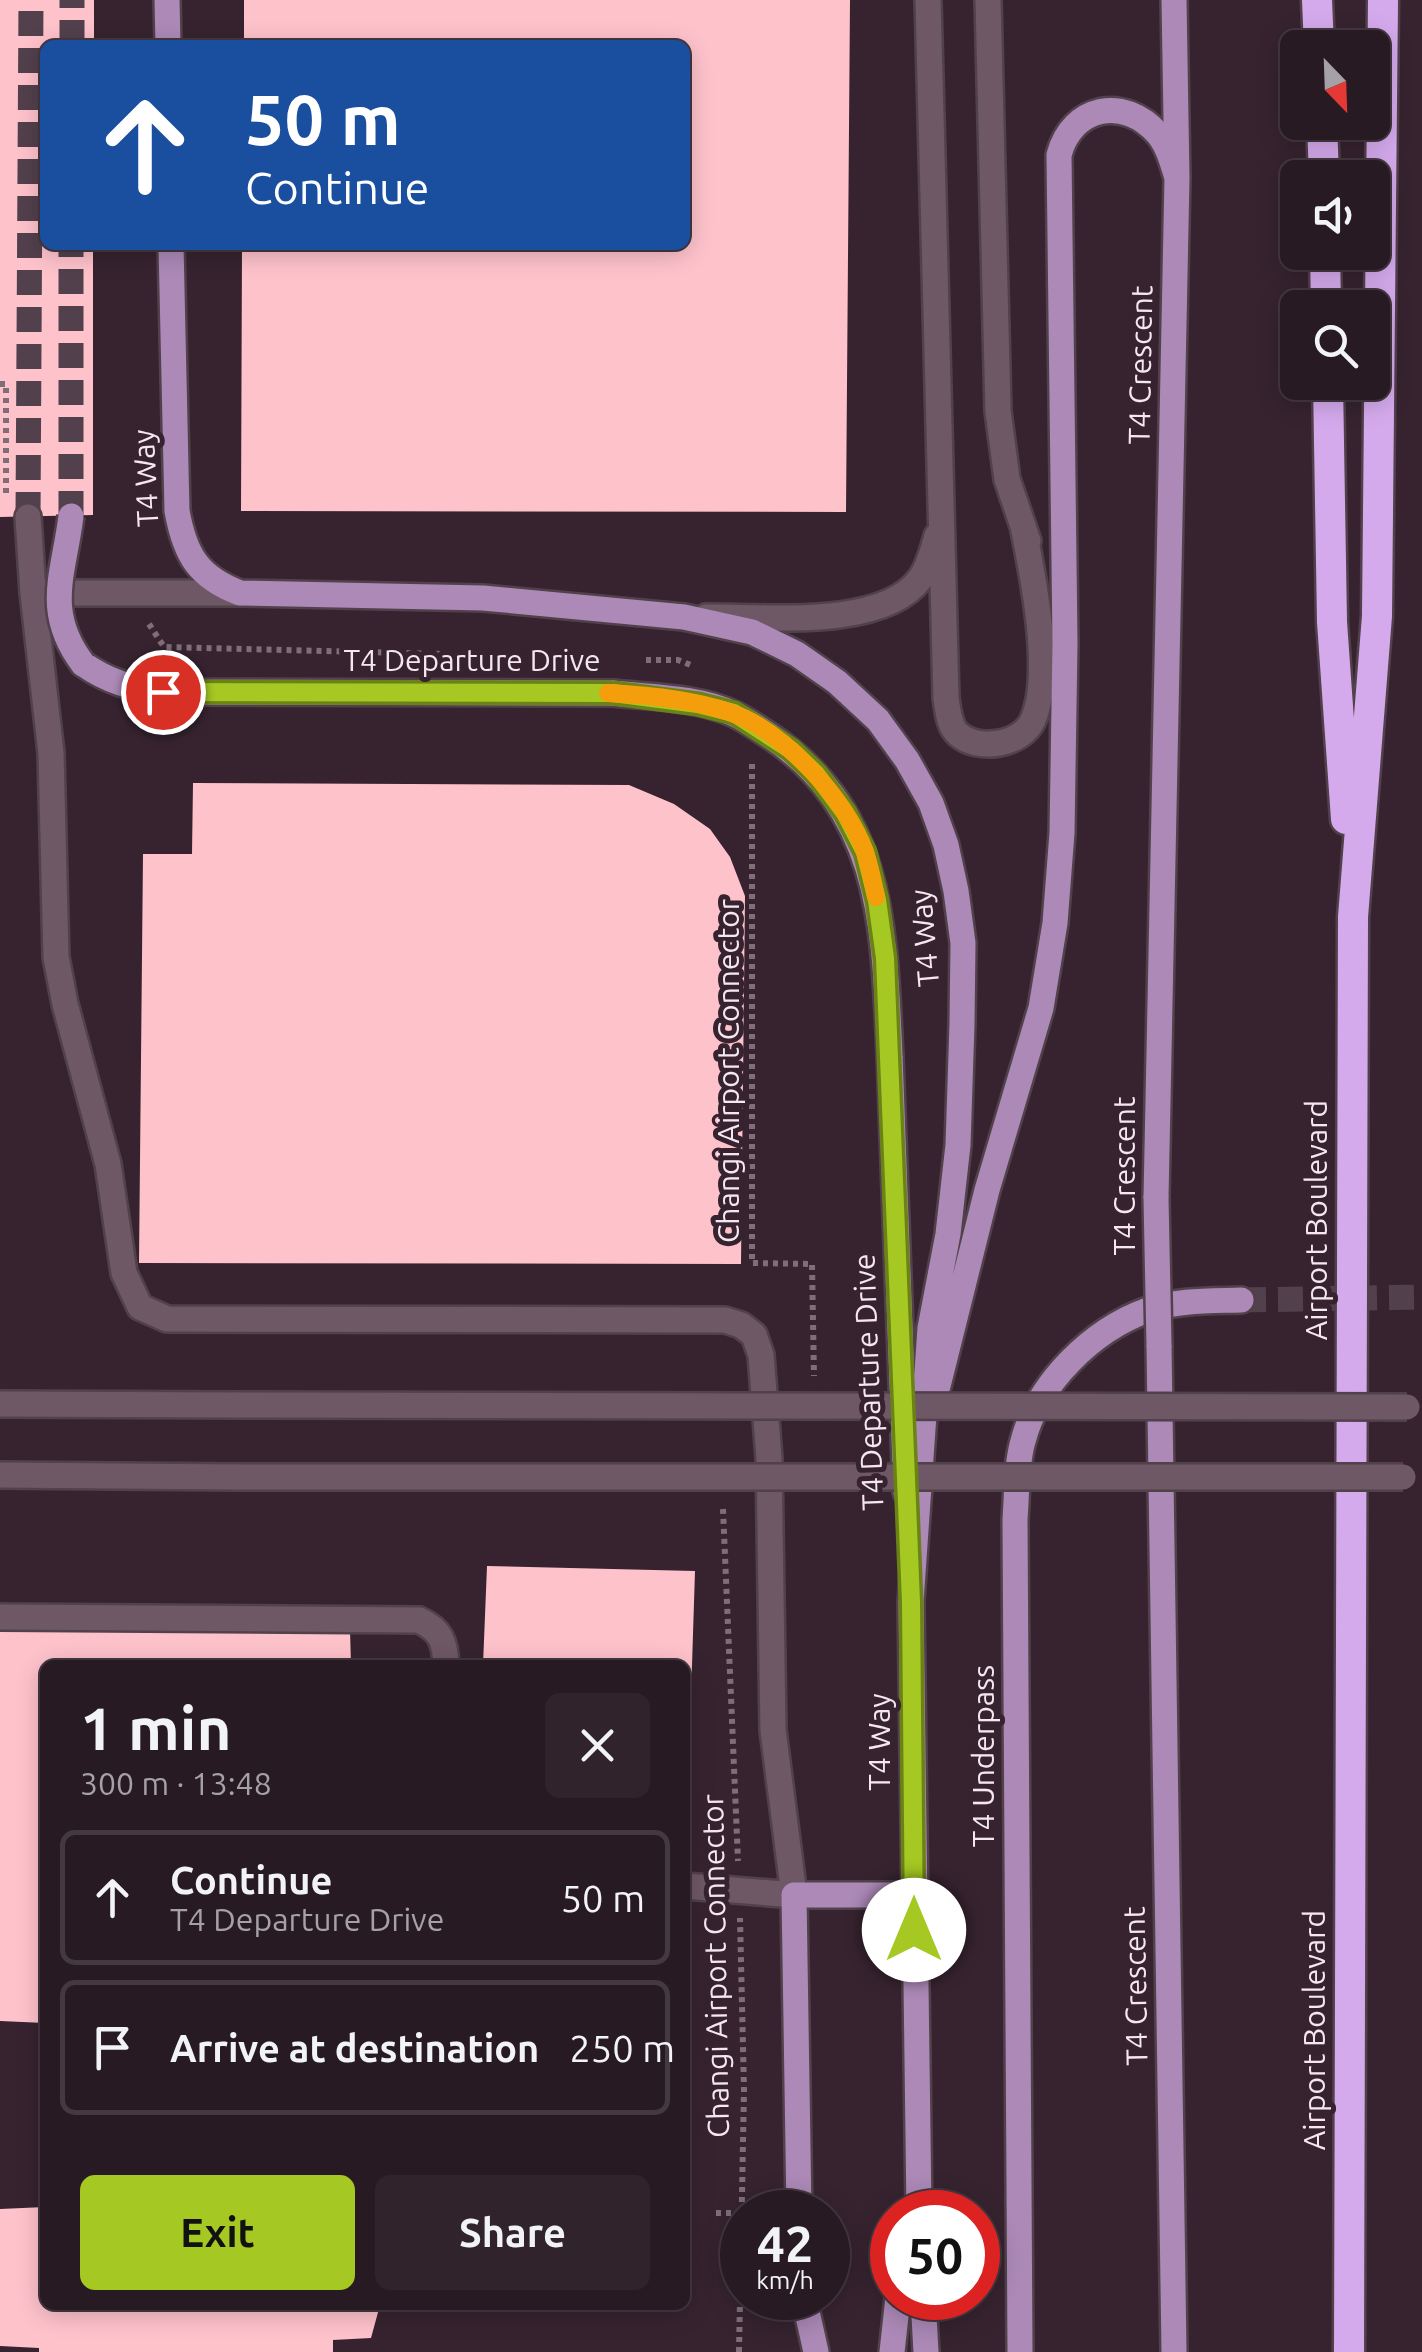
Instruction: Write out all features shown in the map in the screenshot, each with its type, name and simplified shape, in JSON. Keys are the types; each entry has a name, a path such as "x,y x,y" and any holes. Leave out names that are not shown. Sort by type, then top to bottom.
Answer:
{"highway":[{"path":"1317,0 1319,30"},
{"name":"Airport Boulevard","path":"1349,2352 1353,917 1377,616 1382,0"},
{"path":"1328,400 1332,622 1353,917"}],"main road":[{"path":"168,0 168,40"},
{"name":"T4 Crescent","path":"1174,0 1177,178 1156,1198 1174,2352"},
{"path":"924,1446 987,1190 1042,1008 1055,922 1062,833 1066,643 1059,155 1064,135 1076,122 1095,112 1132,113 1160,136 1177,178"},
{"name":"T4 Way","path":"171,250 178,512 183,541 196,564 216,584 240,593 483,598 684,617 752,632 797,654 878,720 931,803 946,845 962,942 958,1145 948,1234 930,1328 911,1602 918,2190"},
{"name":"T4 Departure Drive","path":"71,516 57,589 58,611 68,645 83,664 105,680 128,688 182,692 613,693 698,704 734,713 791,750 816,774 845,813 865,852 885,958 911,1602"},
{"name":"T4 Underpass","path":"1020,2352 1014,1519 1022,1443 1036,1406 1058,1376 1080,1352 1114,1327 1149,1310 1186,1303 1242,1300"},
{"path":"800,2190 794,1895 914,1894"},
{"path":"911,2190 916,2143"},
{"path":"798,2352 800,2320"},
{"path":"808,2320 816,2352"},
{"path":"892,2352 896,2320"},
{"path":"924,2320 926,2352"}],"lane":[{"path":"928,0 948,717 955,732 969,742 1002,743 1022,735 1032,724 1039,701 1041,670 1035,589 1023,526"},
{"path":"988,0 998,411 1007,479 1066,643"},
{"path":"684,617 835,616 868,610 898,597 920,580 931,557 943,512"},
{"path":"28,518 32,593 51,753 56,957 108,1164 124,1273 140,1307 167,1319 726,1320 754,1335 761,1354 769,1458 774,1730 794,1895 690,1886"},
{"path":"32,593 240,593"},
{"path":"0,1404 1422,1408"},
{"path":"0,1475 1422,1477"},
{"path":"0,1618 409,1619 436,1628 446,1644 446,1660"}],"path":[{"path":"148,594 149,626 164,647 540,657"},
{"path":"639,660 678,660 694,666"},
{"name":"Changi Airport Connector","path":"752,760 752,1263 812,1264 814,1380"},
{"name":"Changi Airport Connector","path":"722,1498 739,1890 742,2190"},
{"name":"Changi Airport Connector","path":"739,2352 740,2320"}],"building":[{"path":"0,0 94,0 94,40 40,40 40,250 93,250 93,515 0,517"},
{"path":"244,0 850,0 846,512 241,511 242,250 690,250 690,40 244,40"},
{"path":"193,783 629,785 674,804 710,829 730,857 745,896 741,1264 139,1263 143,854 192,854"},
{"path":"487,1566 695,1571 691,1697 690,1660 483,1660"},
{"path":"0,1626 350,1630 351,1660 40,1660 40,2023 0,2021"},
{"path":"40,2207 40,2310 379,2310 371,2338 333,2340 333,2352 39,2352 39,2348 0,2346 0,2209"}],"tunnel":[{"path":"28,517 31,0"},
{"path":"72,0 72,40"},
{"path":"71,250 71,516"},
{"path":"1241,1300 1422,1297"}],"slow traffic":[{"path":"608,693 698,704 734,713 791,750 816,774 845,813 865,852 876,897"}],"route":[{"path":"163,692 613,693 698,704 734,713 791,750 816,774 845,813 865,852 885,958 911,1602 914,1930"}]}
